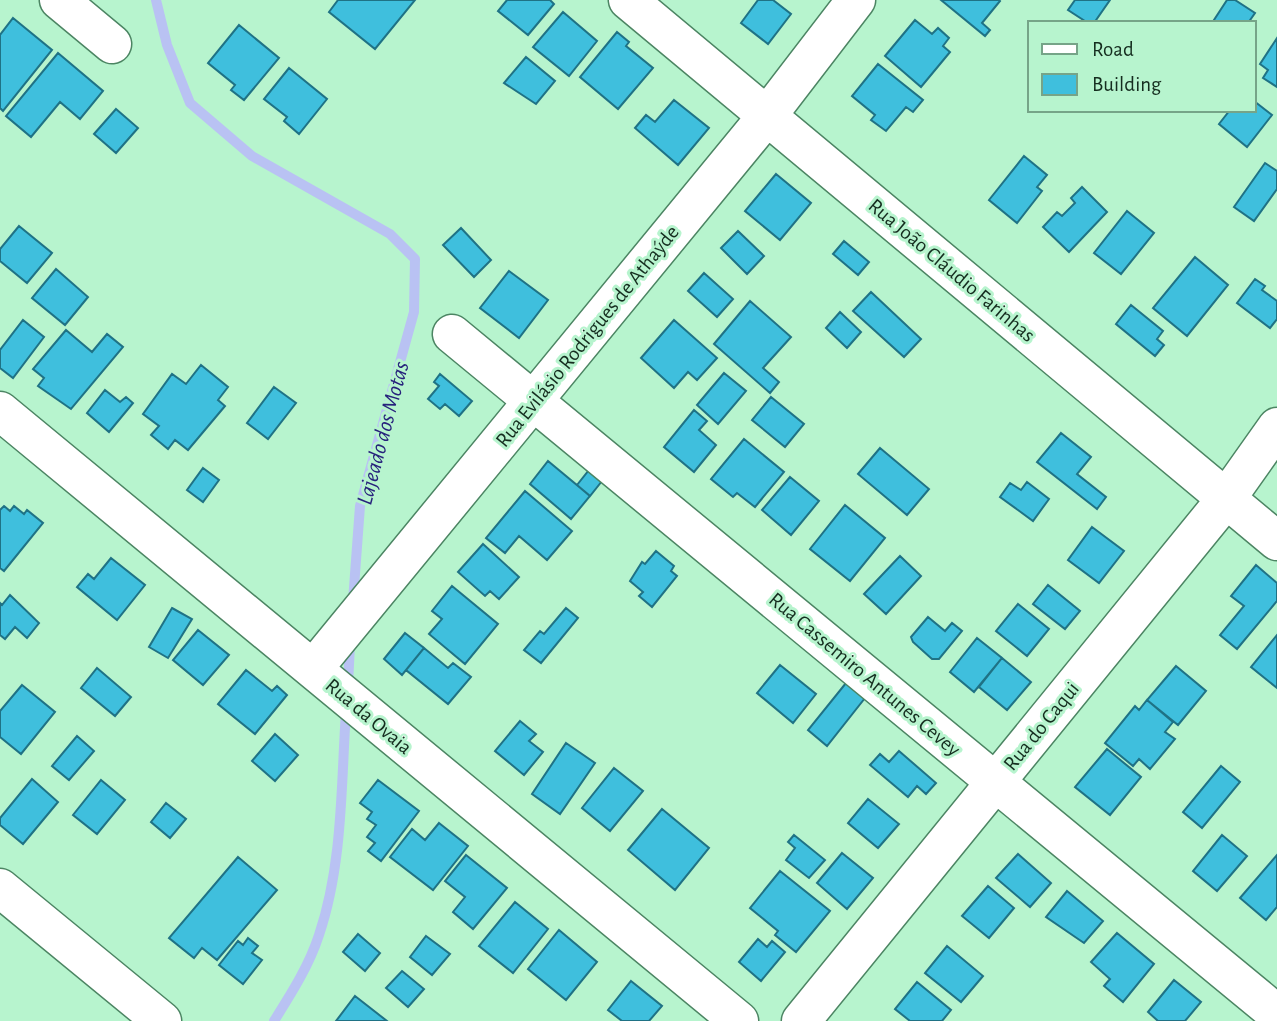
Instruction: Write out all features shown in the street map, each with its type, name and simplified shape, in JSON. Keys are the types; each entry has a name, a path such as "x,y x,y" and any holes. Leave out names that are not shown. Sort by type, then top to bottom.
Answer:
{"street":[{"path":"59,0 112,44"},
{"name":"Rua João Cláudio Farinhas","path":"628,0 1277,541"},
{"name":"Rua Evilásio Rodrigues de Athaýde","path":"325,663 363,609 767,116 856,0"},
{"name":"Rua Cassemiro Antunes Cevey","path":"452,334 1277,1014"},
{"name":"Rua da Ovaia","path":"0,411 325,663 362,710 739,1021"},
{"name":"Rua do Caqui","path":"801,1021 1226,499 1277,427"},
{"path":"0,888 162,1021"}],"building":[{"path":"338,0 415,0 375,49 329,12"},
{"path":"507,0 550,0 554,4 528,35 498,11"},
{"path":"758,0 773,0 791,14 768,44 741,23"},
{"path":"941,0 1000,1 982,23 990,30 985,36"},
{"path":"1075,0 1110,0 1095,21 1085,21 1068,10"},
{"path":"1227,0 1235,0 1255,13 1249,21 1213,21"},
{"path":"563,12 597,41 569,76 533,47"},
{"path":"13,18 52,50 3,111 0,108 0,35"},
{"path":"915,20 932,34 938,28 949,38 943,46 950,52 921,87 885,56"},
{"path":"239,25 279,58 244,100 231,90 235,85 208,63"},
{"path":"617,32 629,42 626,46 653,68 618,109 580,77"},
{"path":"1277,38 1277,87 1263,78 1268,70 1260,64"},
{"path":"58,53 103,91 80,119 60,102 31,137 6,116"},
{"path":"526,57 555,81 536,104 504,83"},
{"path":"878,64 923,100 913,112 906,107 886,131 871,120 875,115 852,96"},
{"path":"289,68 327,99 299,134 284,121 287,117 264,99"},
{"path":"674,100 709,128 678,165 635,128 646,115 655,122"},
{"path":"1256,103 1272,115 1247,147 1219,124 1228,112 1256,112"},
{"path":"116,109 138,128 116,153 94,134"},
{"path":"1024,156 1047,175 1037,187 1042,191 1017,223 989,200"},
{"path":"1265,163 1277,171 1277,189 1254,221 1234,207"},
{"path":"776,174 811,203 780,240 745,211"},
{"path":"1082,187 1107,212 1069,252 1043,227 1057,212 1062,216 1075,203 1071,198"},
{"path":"1127,211 1154,233 1121,274 1094,253"},
{"path":"19,226 52,253 27,283 0,261 0,249"},
{"path":"461,228 491,260 474,277 443,245"},
{"path":"738,231 764,256 747,274 721,248"},
{"path":"844,241 869,262 858,275 833,254"},
{"path":"1195,257 1228,285 1187,336 1153,308"},
{"path":"56,269 88,297 65,325 32,298"},
{"path":"509,271 548,300 519,338 480,308"},
{"path":"704,273 733,299 717,317 688,291"},
{"path":"1255,279 1265,286 1262,290 1277,301 1277,319 1270,328 1237,303"},
{"path":"871,292 921,339 904,357 853,311"},
{"path":"750,301 791,337 763,368 779,382 770,393 714,344"},
{"path":"1131,305 1163,331 1157,339 1164,345 1155,356 1116,324"},
{"path":"840,312 861,332 847,348 826,328"},
{"path":"23,320 44,337 13,378 0,368 0,350"},
{"path":"674,320 717,358 697,380 688,372 674,388 641,358"},
{"path":"66,330 92,352 107,334 123,347 71,409 38,386 44,378 33,369"},
{"path":"201,365 228,387 218,400 225,406 188,450 175,440 168,449 151,435 159,426 143,414 172,374 186,384"},
{"path":"724,373 746,391 718,424 697,405"},
{"path":"440,374 472,401 459,416 445,404 440,409 428,399 439,386 434,382"},
{"path":"274,387 296,403 268,439 247,423"},
{"path":"105,390 120,402 126,397 133,403 109,432 87,413"},
{"path":"771,397 804,424 785,447 752,420"},
{"path":"694,410 707,421 699,430 716,445 694,472 664,447"},
{"path":"1061,433 1091,457 1077,474 1106,497 1097,509 1037,462"},
{"path":"744,439 784,472 755,507 737,493 733,497 711,479"},
{"path":"880,448 929,489 907,515 858,474"},
{"path":"548,461 590,496 571,519 530,484"},
{"path":"203,468 219,480 203,502 187,490"},
{"path":"589,470 602,481 590,496 577,485"},
{"path":"790,477 819,501 791,535 762,510"},
{"path":"1027,482 1049,499 1033,521 1000,497 1010,483 1021,490"},
{"path":"525,491 572,531 547,560 519,536 505,553 486,538"},
{"path":"845,505 885,538 850,581 810,549"},
{"path":"4,506 10,511 14,506 24,514 27,510 43,523 4,571 0,568 0,510"},
{"path":"1092,527 1124,551 1099,583 1068,560"},
{"path":"483,544 519,577 499,599 490,591 485,596 458,572"},
{"path":"656,551 674,566 671,571 677,576 652,607 639,596 643,592 630,581 642,562 645,564"},
{"path":"900,556 921,576 886,614 864,594"},
{"path":"111,558 145,585 117,620 77,587 88,574 94,579"},
{"path":"1256,565 1277,583 1277,601 1237,649 1220,635 1244,606 1231,596"},
{"path":"1048,585 1080,611 1065,629 1033,604"},
{"path":"452,586 498,624 465,664 429,634 442,619 432,611"},
{"path":"10,595 39,623 27,638 15,627 5,639 0,635 0,603 2,605"},
{"path":"1018,604 1049,629 1027,656 996,631"},
{"path":"172,608 192,619 168,658 149,647"},
{"path":"566,608 578,618 541,663 524,650 540,631 544,634"},
{"path":"928,617 945,631 952,623 962,631 939,659 932,659 911,637"},
{"path":"198,630 229,655 203,685 173,660"},
{"path":"405,633 424,648 402,675 384,659"},
{"path":"1277,635 1277,688 1251,667"},
{"path":"977,638 1002,658 974,692 950,672"},
{"path":"424,648 448,668 453,663 471,677 448,704 406,670"},
{"path":"1002,658 1031,682 1007,710 979,687"},
{"path":"780,665 816,694 793,723 757,693"},
{"path":"1176,666 1206,691 1178,725 1147,700"},
{"path":"97,668 131,697 115,716 81,688"},
{"path":"246,670 272,691 277,686 287,695 255,734 218,704"},
{"path":"846,683 865,698 827,746 808,730"},
{"path":"22,685 55,712 21,754 0,737 0,711"},
{"path":"1147,700 1173,722 1165,732 1175,739 1150,769 1139,759 1133,766 1105,743 1135,706 1139,710"},
{"path":"520,721 536,734 529,741 543,752 524,775 495,751"},
{"path":"275,734 298,755 275,781 252,761"},
{"path":"77,736 94,751 69,780 52,766"},
{"path":"566,743 595,763 560,814 532,794"},
{"path":"1107,749 1141,777 1110,815 1075,787"},
{"path":"899,751 936,783 926,794 917,786 908,797 870,765 880,754 889,762"},
{"path":"1221,766 1240,782 1202,828 1183,812"},
{"path":"614,768 643,791 610,831 582,808"},
{"path":"32,779 58,802 23,844 0,825 0,818"},
{"path":"101,780 125,800 97,834 73,815"},
{"path":"378,780 419,811 381,861 368,851 375,843 367,837 376,825 367,819 372,812 360,803"},
{"path":"868,799 899,824 878,848 848,823"},
{"path":"166,803 186,819 170,838 151,822"},
{"path":"662,809 709,848 675,890 628,850"},
{"path":"439,823 468,846 433,890 390,857 412,829 425,840"},
{"path":"794,835 825,860 809,878 786,860 795,848 788,842"},
{"path":"1222,835 1247,856 1217,891 1193,871"},
{"path":"842,853 873,878 847,909 817,883"},
{"path":"1018,854 1051,883 1030,907 996,878"},
{"path":"466,855 507,888 473,929 453,912 465,897 445,881"},
{"path":"1277,855 1277,907 1266,920 1240,898"},
{"path":"238,857 277,890 217,960 202,948 194,958 169,938"},
{"path":"780,871 830,911 796,952 775,935 778,931 750,908"},
{"path":"988,886 1014,908 989,938 962,916"},
{"path":"1067,891 1103,921 1084,943 1046,917"},
{"path":"515,902 548,929 513,973 479,946"},
{"path":"559,930 597,962 566,1000 528,969"},
{"path":"1117,933 1154,964 1123,1002 1104,986 1110,979 1091,962"},
{"path":"358,934 380,953 365,971 343,952"},
{"path":"426,936 450,954 432,975 410,957"},
{"path":"248,938 258,946 252,953 262,960 243,984 219,965 238,941 243,945"},
{"path":"758,939 767,947 772,941 785,952 761,981 739,962"},
{"path":"947,946 983,976 961,1002 925,973"},
{"path":"402,971 424,989 408,1007 386,988"},
{"path":"1174,980 1201,1002 1185,1021 1158,1021 1148,1012"},
{"path":"631,981 662,1006 649,1021 622,1021 608,1010"},
{"path":"917,982 951,1010 942,1021 910,1021 895,1009"},
{"path":"355,996 387,1021 336,1021"}],"waterway":[{"name":"Lajeado dos Motas","path":"156,0 167,45 190,103 252,156 390,234 415,259 414,312 360,506 353,601"},
{"name":"Lajeado dos Motas","path":"348,685 350,644"},
{"name":"Lajeado dos Motas","path":"274,1021 310,958 327,908 340,824 346,711"}]}
